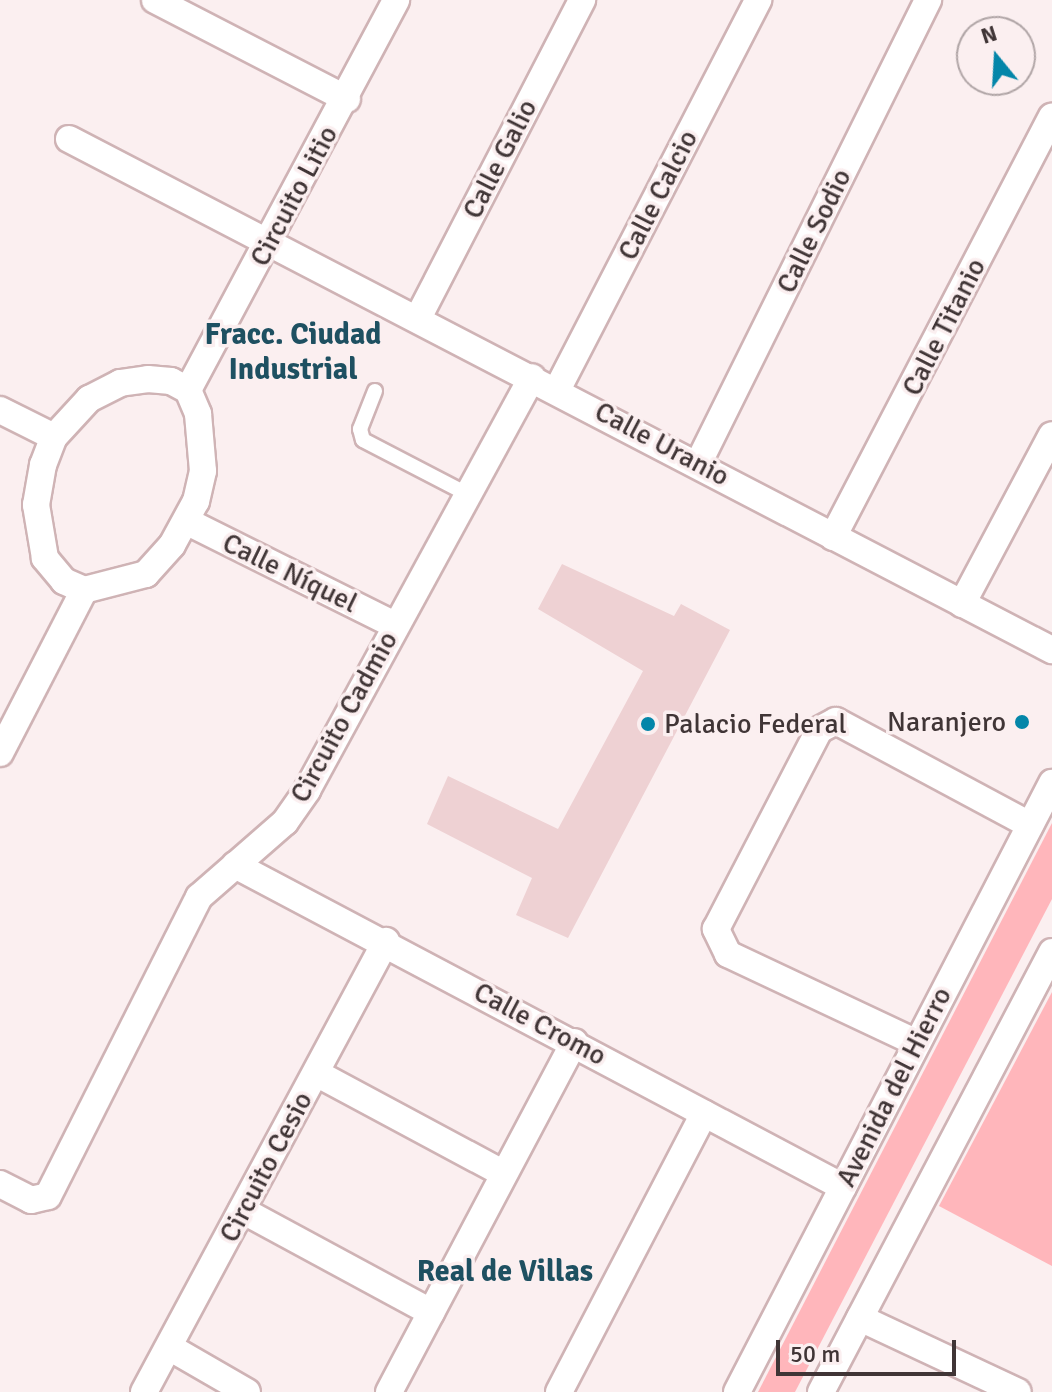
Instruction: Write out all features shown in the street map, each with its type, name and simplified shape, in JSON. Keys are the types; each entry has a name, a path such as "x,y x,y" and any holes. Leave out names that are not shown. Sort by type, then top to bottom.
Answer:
{"street":[{"path":"155,0 347,99"},
{"name":"Circuito Litio","path":"188,390 347,99 396,0"},
{"name":"Calle Galio","path":"418,318 582,0"},
{"name":"Calle Calcio","path":"557,390 758,0"},
{"name":"Calle Sodio","path":"699,462 928,0"},
{"name":"Calle Titanio","path":"833,537 1052,117"},
{"name":"Calle Uranio","path":"69,139 699,462 833,537 1052,650"},
{"name":"Circuito Cadmio","path":"0,1184 37,1201 48,1196 199,897 285,822 307,790 532,377"},
{"path":"171,381 188,390 204,438 203,471 186,521 146,574 84,590 53,572 38,535 36,505 54,437 89,399 120,383 171,381"},
{"path":"0,410 54,437"},
{"path":"962,604 1052,435"},
{"name":"Calle Níquel","path":"186,521 395,625"},
{"path":"0,753 84,590"},
{"path":"917,1043 728,954 717,939 716,929 805,756 819,730 836,721 847,723 1030,825"},
{"name":"Avenida del Hierro","path":"737,1392 1052,783"},
{"name":"Calle Cromo","path":"235,865 386,941 843,1187"},
{"name":"Circuito Cesio","path":"144,1392 386,941"},
{"path":"821,1392 1052,952"},
{"path":"389,1392 574,1042"},
{"path":"316,1073 504,1174"},
{"path":"559,1392 704,1113"},
{"path":"242,1210 431,1312"},
{"path":"860,1318 1018,1392"},
{"path":"169,1347 247,1392"}],"lane":[{"path":"375,391 360,429 363,440 467,494"}],"shaded area":[{"path":"1052,823 1052,899 795,1392 758,1392"},
{"path":"1052,992 1052,1266 939,1206"}],"building":[{"name":"Palacio Federal","path":"562,564 674,616 681,604 730,630 568,938 516,915 532,878 427,824 448,776 558,829 643,671 538,609"}],"place":[{"name":"Naranjero","path":"1022,722"},
{"name":"Palacio Federal","path":"648,724"}],"district":[{"name":"Fracc. Ciudad Industrial","path":"293,352"},
{"name":"Real de Villas","path":"505,1272"}]}
